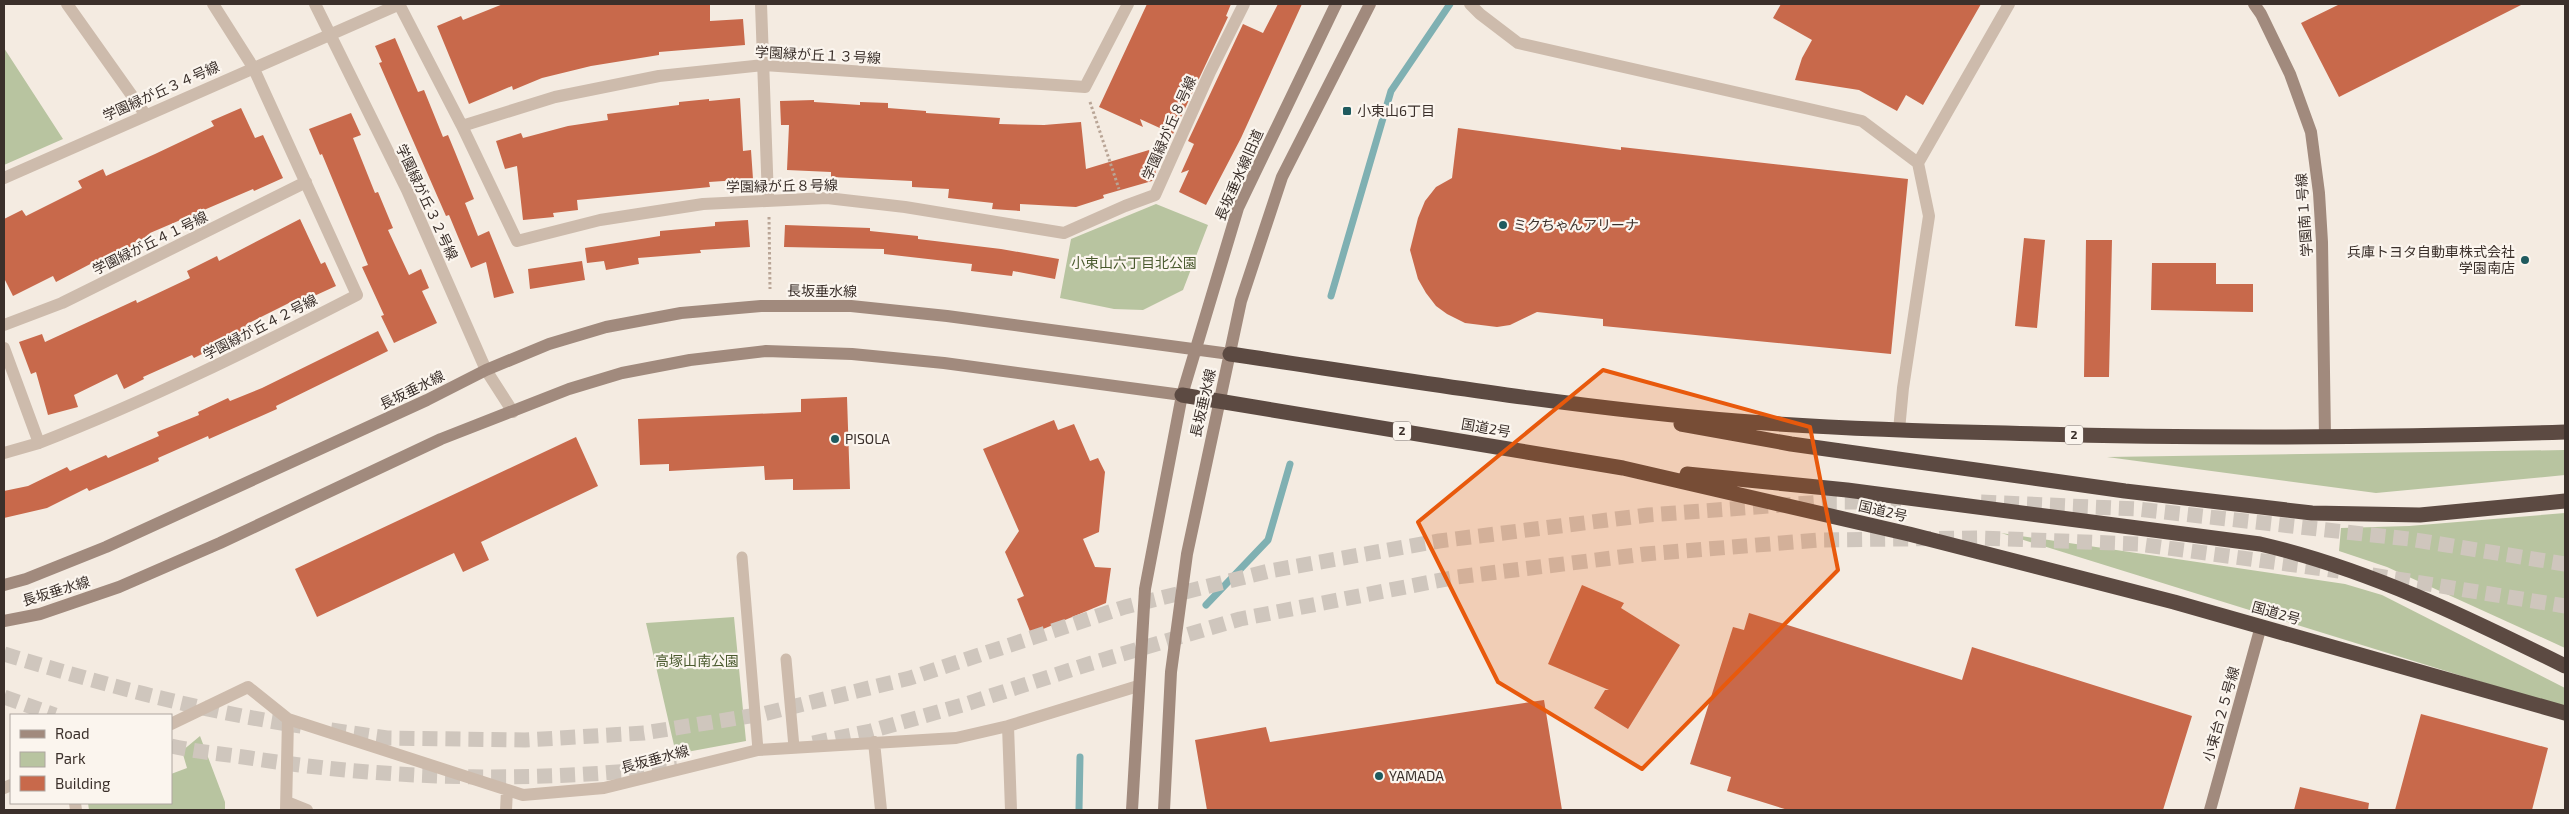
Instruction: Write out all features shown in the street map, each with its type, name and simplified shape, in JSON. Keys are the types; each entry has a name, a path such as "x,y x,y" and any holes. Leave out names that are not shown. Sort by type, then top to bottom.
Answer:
{"highway":[{"name":"2","path":"1230,354 1583,406 1739,421 1899,430 2184,438 2565,432"},
{"name":"国道2号","path":"1182,395 1623,468 1910,534 2261,626 2565,713"},
{"path":"1583,406 1791,444 2125,492 2312,513 2420,515 2565,501"},
{"path":"1623,468 1847,490 2260,544 2303,553 2373,578 2439,605 2565,666"}],"main road":[{"name":"長坂垂水線旧道","path":"1182,395 1193,350 1238,208 1336,4"},
{"path":"1230,354 1241,301 1282,177 1370,4"},
{"name":"学園南１号線","path":"2254,4 2261,14 2290,74 2311,132 2319,193 2322,242 2325,437"},
{"name":"長坂垂水線","path":"4,584 26,579 124,539 426,400 486,370 549,344 606,327 681,313 771,306 851,306 947,316 1230,354 1218,400 1187,554 1171,672 1164,810"},
{"name":"長坂垂水線","path":"4,621 40,614 120,587 220,543 441,439 568,389 622,373 690,360 766,351 852,354 935,362 1182,395 1145,589 1132,810"},
{"name":"小束台２５号線","path":"2210,810 2261,626"}],"street":[{"path":"67,4 145,114"},
{"name":"学園緑が丘４２号線","path":"39,443 117,413 221,365 357,295 253,67 213,4"},
{"name":"学園緑が丘３２号線","path":"315,4 407,190 486,370 513,412"},
{"name":"学園緑が丘３４号線","path":"4,178 145,114 399,4"},
{"name":"学園緑が丘８号線","path":"399,4 462,126 517,241 600,220 704,204 768,199 827,198 886,204 1064,233 1155,195 1210,72 1244,4"},
{"path":"761,4 768,199"},
{"path":"1086,88 1128,4"},
{"path":"1470,4 1518,43 1862,121 1918,163 1929,216 1899,430"},
{"path":"1918,163 2009,4"},
{"name":"学園緑が丘１３号線","path":"462,126 555,97 659,76 764,65 1086,88"},
{"name":"学園緑が丘４１号線","path":"4,325 62,303 306,182"},
{"path":"4,348 39,443 4,453"},
{"name":"長坂垂水線","path":"172,724 248,687 288,719 523,795 604,788 758,750 956,738 1008,726 1138,686"},
{"path":"288,719 287,806 307,810"},
{"path":"1008,726 1011,810"},
{"path":"874,742 881,810"},
{"path":"506,810 508,790"}],"lane":[{"path":"742,557 758,750"},
{"path":"786,659 794,747"}],"path":[{"path":"1086,88 1125,206"},
{"path":"768,199 771,306"}],"highlighted area":[{"path":"1603,370 1810,427 1838,570 1642,769 1498,682 1418,522"}],"green space":[{"path":"4,48 63,139 4,165"},
{"name":"小束山六丁目北公園","path":"1156,204 1208,225 1183,290 1143,310 1114,309 1060,298 1071,239"},
{"path":"2565,450 2565,475 2376,493 2107,457"},
{"path":"2565,513 2565,648 2387,567 2339,551 2341,528 2409,526"},
{"path":"2001,533 2345,584 2382,595 2565,688 2565,708"},
{"name":"高塚山南公園","path":"734,617 746,741 676,754 646,623"},
{"path":"200,736 225,802 225,810 89,810 88,804 172,804 172,774 187,768 182,751"}],"building":[{"path":"503,4 710,4 710,21 743,19 745,45 659,52 659,55 591,66 542,78 513,90 512,86 469,104 437,26 461,16 463,20"},
{"path":"1147,4 1231,4 1226,16 1228,17 1173,134 1140,119 1143,127 1099,107"},
{"path":"1278,4 1302,4 1241,138 1206,205 1179,192 1189,170 1181,173 1194,144 1188,141 1243,24 1263,33"},
{"path":"1781,4 1981,4 1923,105 1906,95 1897,111 1859,90 1795,80 1802,58 1812,40 1773,18"},
{"path":"2340,4 2523,4 2339,97 2301,23"},
{"path":"395,38 418,92 424,90 443,137 448,135 474,199 465,203 478,236 489,231 514,293 494,298 486,262 471,268 449,215 446,216 379,63 382,62 375,46"},
{"path":"740,98 743,151 751,150 753,179 709,182 710,187 577,200 578,210 553,213 554,217 523,220 517,166 505,169 496,141 521,133 523,138 568,126 608,120 607,114 679,105 679,102"},
{"path":"814,100 814,102 860,105 860,102 888,103 888,108 926,111 926,113 1000,118 999,124 1044,125 1081,122 1086,169 1149,150 1156,173 1152,181 1103,195 1104,198 1076,207 1020,204 1020,211 992,209 993,203 948,198 949,189 912,187 912,181 831,177 831,172 787,170 789,125 781,125 780,101"},
{"path":"241,108 255,138 263,135 283,178 150,233 151,236 98,264 96,261 56,282 53,276 13,296 4,278 4,219 22,210 26,216 82,188 78,181 103,169 106,176 214,126 211,121"},
{"path":"351,113 361,135 353,138 375,193 378,192 393,228 388,230 409,275 421,269 429,288 422,291 437,323 394,343 381,316 384,315 362,267 368,265 322,154 320,155 309,129"},
{"path":"1458,128 1621,150 1621,147 1908,179 1891,354 1603,326 1603,319 1537,312 1510,325 1497,327 1465,323 1447,314 1436,306 1426,293 1418,279 1410,250 1418,218 1425,201 1436,187 1452,178"},
{"path":"300,219 321,264 325,262 336,286 301,302 299,298 247,324 250,330 194,358 192,355 143,377 144,379 124,389 117,374 74,395 78,407 48,415 36,372 31,374 19,342 42,334 45,342 136,300 137,303 190,278 187,271 217,256 219,261"},
{"path":"748,220 750,247 700,250 701,253 638,258 639,264 606,270 604,261 587,263 585,248 660,236 660,231 715,226 715,222"},
{"path":"785,225 870,228 870,231 918,236 918,239 1001,249 1059,259 1055,279 1013,271 1012,276 971,271 972,264 884,254 884,249 784,247"},
{"path":"2024,238 2045,240 2037,328 2015,326"},
{"path":"2086,240 2112,240 2109,377 2084,377"},
{"path":"582,261 585,280 530,289 528,269"},
{"path":"2152,263 2216,263 2216,284 2253,284 2253,312 2151,310"},
{"path":"378,331 388,351 276,406 277,409 209,439 208,436 158,458 159,461 89,491 87,488 47,508 4,518 4,491 28,486 67,467 70,471 106,455 108,458 159,436 157,432 199,415 198,412 228,398 230,401 262,388"},
{"path":"847,397 850,489 793,490 793,479 765,480 764,466 669,471 669,464 640,465 638,419 801,412 801,399"},
{"path":"1054,420 1058,430 1074,424 1090,461 1098,458 1105,472 1099,532 1083,539 1095,567 1111,568 1106,603 1031,634 1017,599 1024,596 1005,552 1019,531 983,449"},
{"path":"576,437 598,486 481,542 489,560 463,572 454,553 317,617 295,569"},
{"path":"1582,585 1624,603 1621,608 1680,645 1628,729 1594,708 1605,690 1609,690 1548,664"},
{"path":"1749,613 1962,680 1972,647 2192,716 2163,810 1788,810 1727,791 1731,777 1690,764 1733,627 1744,630"},
{"name":"YAMADA","path":"1544,700 1562,810 1207,810 1195,740 1266,727 1270,742"},
{"path":"2421,714 2548,748 2532,810 2395,810"},
{"path":"2300,787 2369,803 2368,810 2294,810"}],"waterway":[{"path":"1331,296 1391,91 1450,4"},
{"path":"1206,605 1268,540 1290,464"},
{"path":"1079,810 1080,757"}],"tunnel":[{"path":"331,730 387,738 525,740 644,733 763,714 910,678 1125,607 1269,571 1439,541 1648,515 1823,502 1901,502"},
{"path":"1981,502 2137,509 2409,539 2565,564"},
{"path":"813,743 871,731 966,704 1092,663 1240,619 1457,577 1645,554 1819,540 1981,538 2138,544 2339,571"},
{"path":"2372,575 2565,606"},
{"path":"4,654 77,676 188,705 301,726"},
{"path":"4,697 52,714"},
{"path":"172,746 303,765 409,775 517,777 570,775 677,766"}],"place":[{"name":"小束山6丁目","path":"1347,111"},
{"name":"ミクちゃんアリーナ","path":"1503,225"},
{"name":"兵庫トヨタ自動車株式会社 学園南店","path":"2525,260"},
{"name":"PISOLA","path":"835,439"},
{"name":"YAMADA","path":"1379,776"}]}
